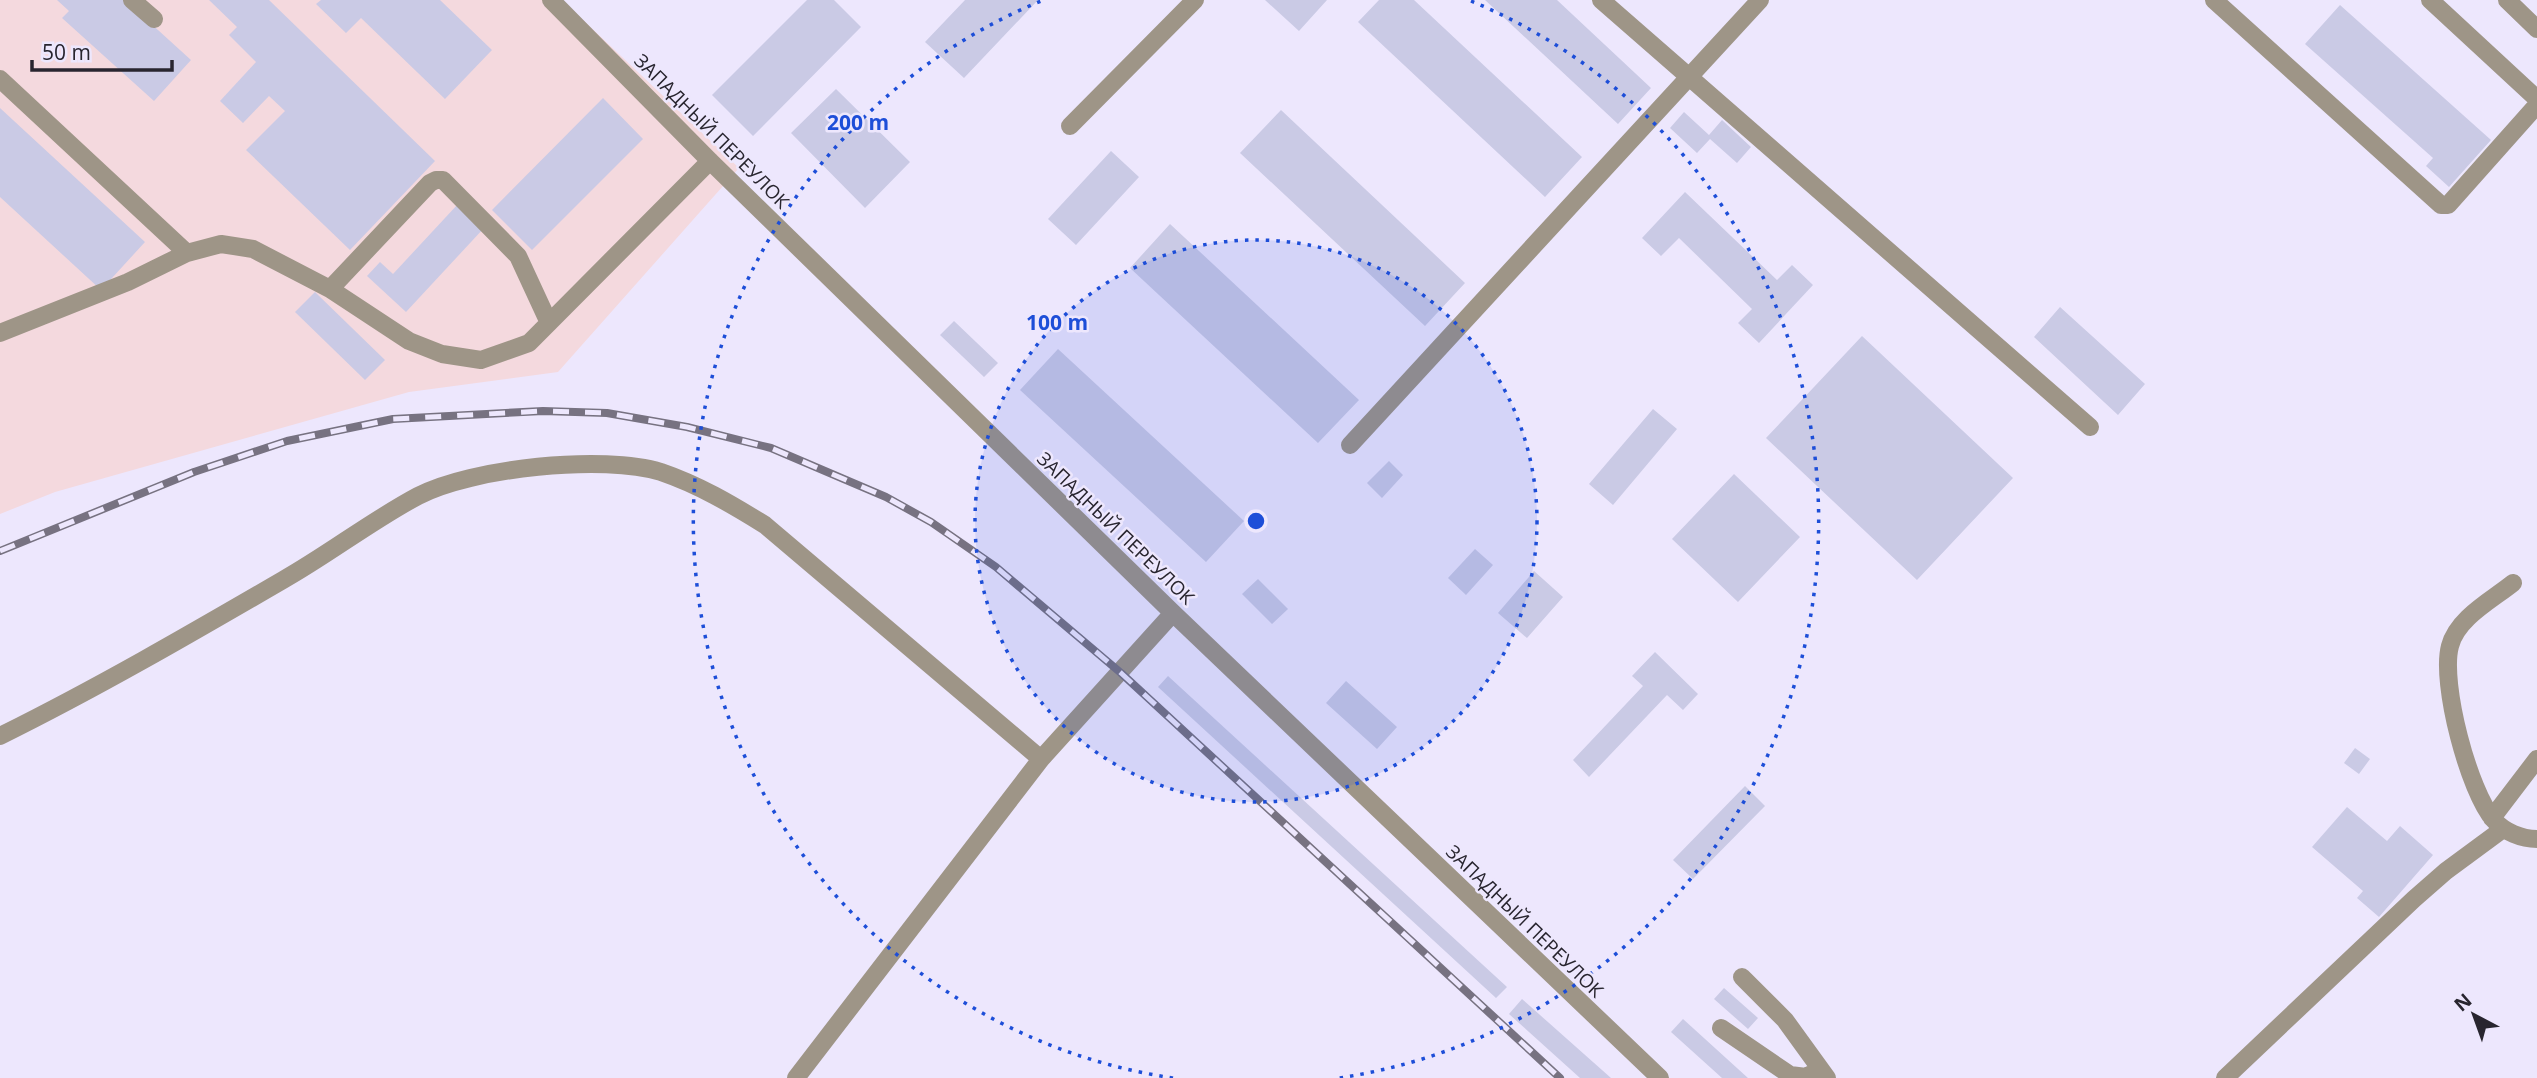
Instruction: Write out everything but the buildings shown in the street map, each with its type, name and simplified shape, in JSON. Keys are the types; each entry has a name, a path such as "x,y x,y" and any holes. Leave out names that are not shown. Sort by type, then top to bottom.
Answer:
{"street":[{"path":"132,0 154,19"},
{"name":"ЗАПАДНЫЙ ПЕРЕУЛОК","path":"551,0 710,161 1173,613 1660,1078"},
{"path":"1070,126 1195,0"},
{"path":"1601,0 2090,427"},
{"path":"1350,445 1760,0"},
{"path":"2214,0 2441,205 2448,205 2537,105"},
{"path":"2430,0 2533,87"},
{"path":"2507,0 2537,29"},
{"path":"0,79 187,253"},
{"path":"0,333 128,282 187,253 221,244 253,249 330,289 409,341 442,355 481,360 529,343 710,161"},
{"path":"330,289 430,183 443,180 518,256 549,323"},
{"path":"0,736 133,667 302,569 419,495 455,480 467,478 528,468 613,463 659,472 695,485 765,525 1041,759"},
{"path":"2513,583 2460,624 2450,645 2447,673 2468,769 2498,824 2529,839 2537,839"},
{"path":"796,1078 1041,759 1173,613"},
{"path":"2225,1078 2414,899 2498,824 2537,759"},
{"path":"1721,1028 1790,1075 1806,1077 1824,1074 1785,1020 1742,977"}],"shaded area":[{"path":"0,0 562,0 739,168 558,372 409,392 55,492 0,514"}],"railway":[{"path":"0,551 194,472 287,441 393,419 543,411 607,413 687,427 771,448 886,497 931,522 996,567 1121,673 1560,1078"}]}
